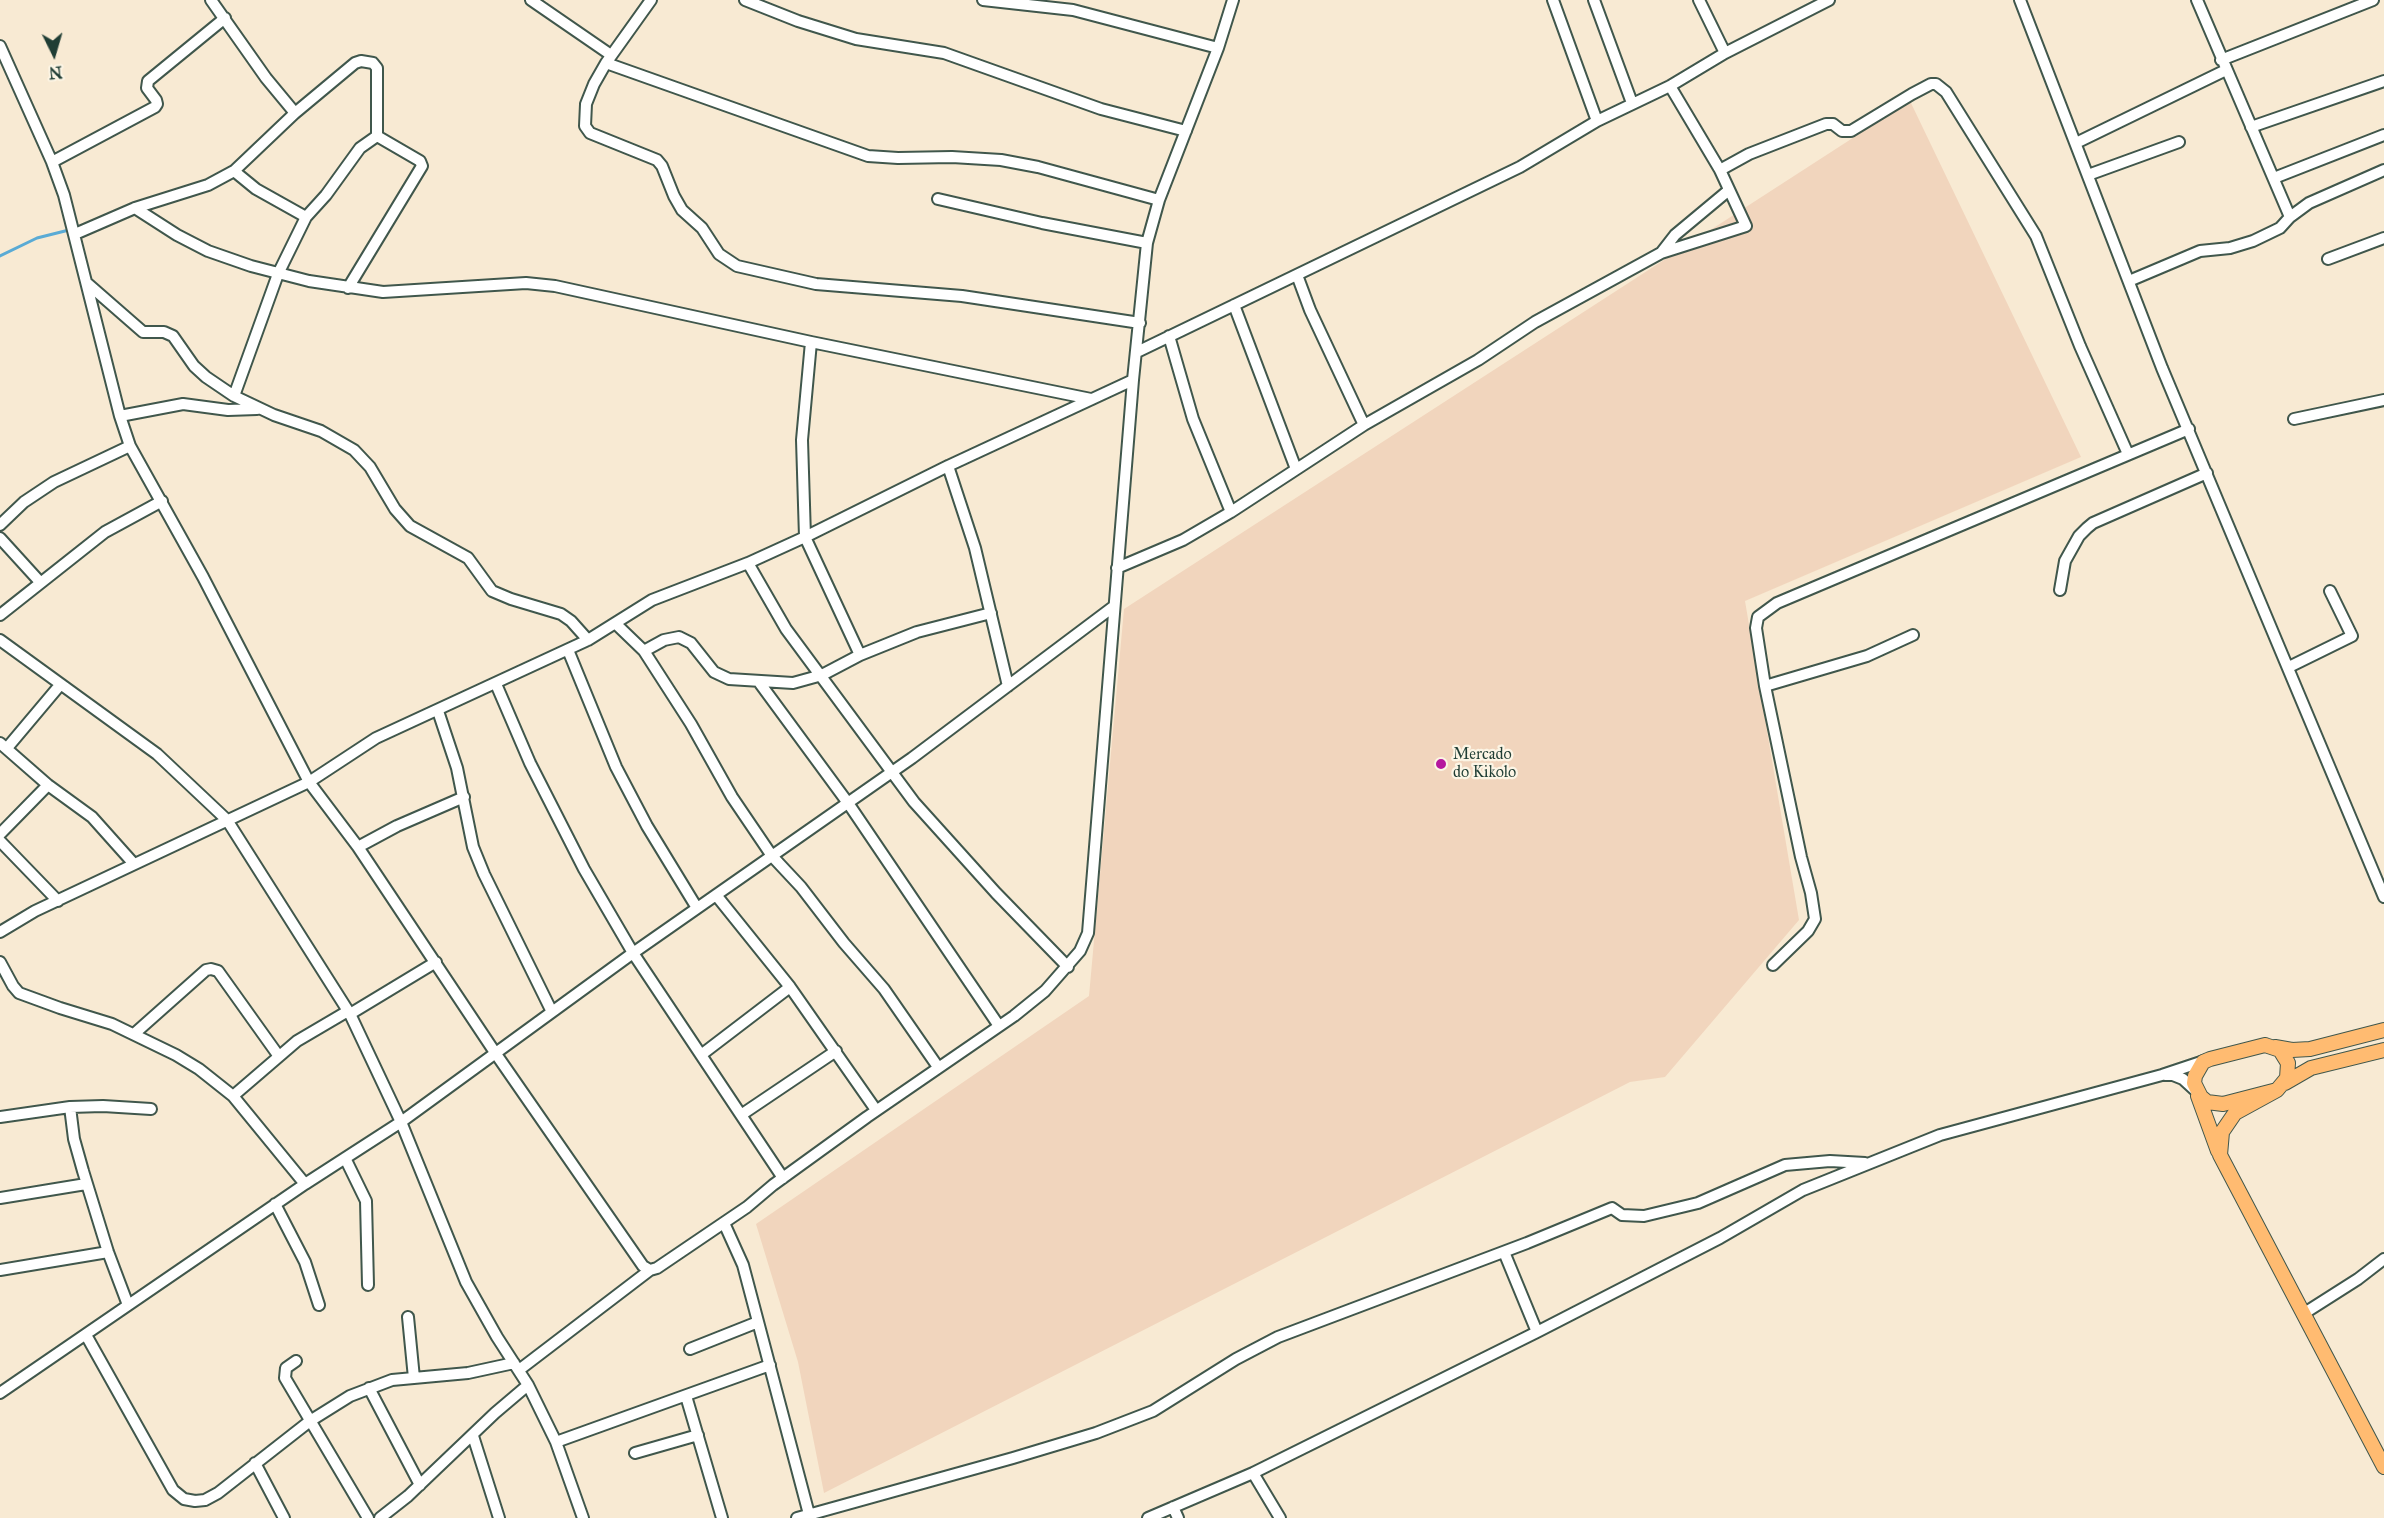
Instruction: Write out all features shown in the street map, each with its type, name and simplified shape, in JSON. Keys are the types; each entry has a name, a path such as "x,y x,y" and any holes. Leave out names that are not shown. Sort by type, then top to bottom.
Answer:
{"main road":[{"path":"2384,1030 2310,1049 2292,1050 2265,1045 2210,1059 2198,1068 2194,1083 2220,1155 2384,1467"},
{"path":"2196,1091 2207,1102 2215,1104 2280,1087 2289,1071 2288,1063 2285,1056 2273,1047"},
{"path":"2220,1155 2222,1132 2235,1113 2280,1087 2295,1075 2311,1068 2384,1050"}],"street":[{"path":"211,0 266,78 295,113"},
{"path":"531,0 608,59 868,156 1001,160 1038,167 1159,200"},
{"path":"651,0 608,59 586,104 585,126 590,133 657,160 682,210 702,228 719,254 737,266 816,284 962,296 1140,323"},
{"path":"745,0 798,21 856,39 944,53 1101,109 1186,131"},
{"path":"983,0 1074,5 1218,48"},
{"path":"86,1335 173,1490 184,1499 206,1500 310,1421 350,1396 392,1380 516,1366 650,1270 657,1268 724,1222 876,1110 999,1026 1045,991 1068,967 1080,951 1088,933 1113,607 1147,243 1159,200 1218,48 1233,0"},
{"path":"1553,0 1597,121"},
{"path":"1594,0 1632,103"},
{"path":"1699,0 1725,53"},
{"path":"1137,352 1521,167 1597,121 1670,86 1725,53 1776,29 1812,4 1829,0"},
{"path":"2019,0 2162,368 2384,897"},
{"path":"2076,143 2224,65 2373,0"},
{"path":"2199,1 2224,65 2290,217"},
{"path":"52,162 155,107 156,100 147,88 148,81 225,18"},
{"path":"0,46 52,162 75,234 120,416 130,446 162,501 309,782 358,847 496,1054 643,1266 650,1270"},
{"path":"75,234 135,208 208,185 234,171 295,113 354,63 368,61 377,68 377,135"},
{"path":"2251,127 2384,81"},
{"path":"1720,170 1749,154 1826,124 1833,124 1842,131 1851,131 1912,94 1931,84 1936,84 1946,92 2037,236 2080,346 2128,454"},
{"path":"1117,568 1183,540 1231,512 1364,425 1478,360 1535,322 1661,253 1746,226 1720,170 1670,86"},
{"path":"234,396 278,274 306,217 326,195 360,148 377,135"},
{"path":"348,288 422,166 420,161 377,135"},
{"path":"2274,178 2384,135"},
{"path":"2088,175 2179,142"},
{"path":"2129,281 2200,251 2230,248 2246,243 2280,228 2290,217 2318,199 2384,170"},
{"path":"234,171 256,189 306,217"},
{"path":"1661,253 1675,235 1729,190"},
{"path":"938,199 1021,219 1147,243"},
{"path":"135,208 177,235 208,251 278,274 348,288 383,292 538,283 1091,399"},
{"path":"2328,259 2384,238"},
{"path":"1297,275 1310,310 1364,425"},
{"path":"87,284 143,332 164,332 173,336 194,366 234,396 260,409 321,431 354,450 370,467 395,509 410,526 468,558 492,591 561,614 571,621 588,640"},
{"path":"1234,305 1296,469"},
{"path":"1169,336 1193,419 1231,512"},
{"path":"811,342 802,440 805,537 860,655"},
{"path":"3,928 309,782 375,738 568,650 616,624 652,600 748,563 805,537 948,466 1133,380"},
{"path":"2294,418 2384,400"},
{"path":"120,416 183,404 228,410 260,409"},
{"path":"1773,964 1808,931 1815,919 1765,686 1756,628 1758,617 1770,606 2189,429"},
{"path":"0,525 24,502 54,482 130,446"},
{"path":"948,466 975,548 1008,686"},
{"path":"2060,590 2065,561 2079,536 2093,523 2207,473"},
{"path":"0,615 105,532 162,501"},
{"path":"0,538 40,582"},
{"path":"748,563 786,629 914,802 948,842 1068,967"},
{"path":"2289,667 2352,636 2330,591"},
{"path":"1,1389 86,1335 275,1204 401,1122 633,953 892,772 1113,607"},
{"path":"644,651 664,640 680,637 691,643 714,672 729,679 793,683 822,675 860,655 932,627 991,613"},
{"path":"616,624 644,651 683,711 732,797 772,856 801,887 844,943 884,989 938,1067"},
{"path":"1765,686 1867,656 1913,635"},
{"path":"0,640 157,754 227,820 349,1013 401,1122 466,1282 528,1385 556,1442 583,1518"},
{"path":"568,650 615,767 647,826 697,908"},
{"path":"759,682 848,803 999,1026"},
{"path":"496,684 536,774 584,869 633,953 783,1178"},
{"path":"60,685 3,745 48,785 92,817 134,864"},
{"path":"438,711 464,797 470,834 478,859 552,1012"},
{"path":"0,834 48,785"},
{"path":"358,847 397,826 464,797"},
{"path":"0,841 58,900"},
{"path":"716,895 790,987 876,1110"},
{"path":"233,1096 297,1041 436,962"},
{"path":"0,963 19,993 112,1024 176,1054 199,1069 233,1096 305,1184"},
{"path":"134,1034 206,970 211,969 218,971 278,1055"},
{"path":"701,1055 790,987"},
{"path":"741,1115 836,1051"},
{"path":"1148,1518 1253,1473 1537,1332 1710,1243 1803,1190 1940,1135 2162,1076 2210,1059"},
{"path":"2162,1076 2173,1075 2183,1079 2196,1091"},
{"path":"0,1117 70,1107 103,1106 151,1109"},
{"path":"70,1107 74,1139 86,1184 128,1305"},
{"path":"345,1158 366,1196 368,1285"},
{"path":"796,1518 810,1516 1096,1433 1153,1411 1236,1359 1278,1337 1504,1252 1612,1208 1622,1215 1644,1216 1689,1206 1785,1165 1830,1161 1869,1163"},
{"path":"0,1198 86,1184"},
{"path":"275,1204 305,1262 319,1305"},
{"path":"724,1222 743,1265 810,1516"},
{"path":"0,1270 108,1252"},
{"path":"1504,1252 1537,1332"},
{"path":"2303,1314 2358,1279 2384,1259"},
{"path":"408,1317 414,1378"},
{"path":"690,1349 758,1322"},
{"path":"296,1361 286,1368 285,1378 368,1518"},
{"path":"556,1442 770,1365"},
{"path":"386,1516 528,1385"},
{"path":"369,1388 420,1485"},
{"path":"686,1396 722,1518"},
{"path":"635,1453 698,1435"},
{"path":"473,1436 499,1518"},
{"path":"255,1463 284,1518"},
{"path":"1253,1473 1280,1518"},
{"path":"1173,1507 1178,1518"}],"shaded area":[{"name":"Mercado do Kikolo","path":"1910,101 2081,457 1745,601 1799,920 1665,1077 1630,1082 824,1493 798,1362 756,1224 1089,996 1124,609"}],"waterway":[{"path":"0,256 37,238 69,230"}],"place":[{"name":"Mercado do Kikolo","path":"1441,764"}]}
